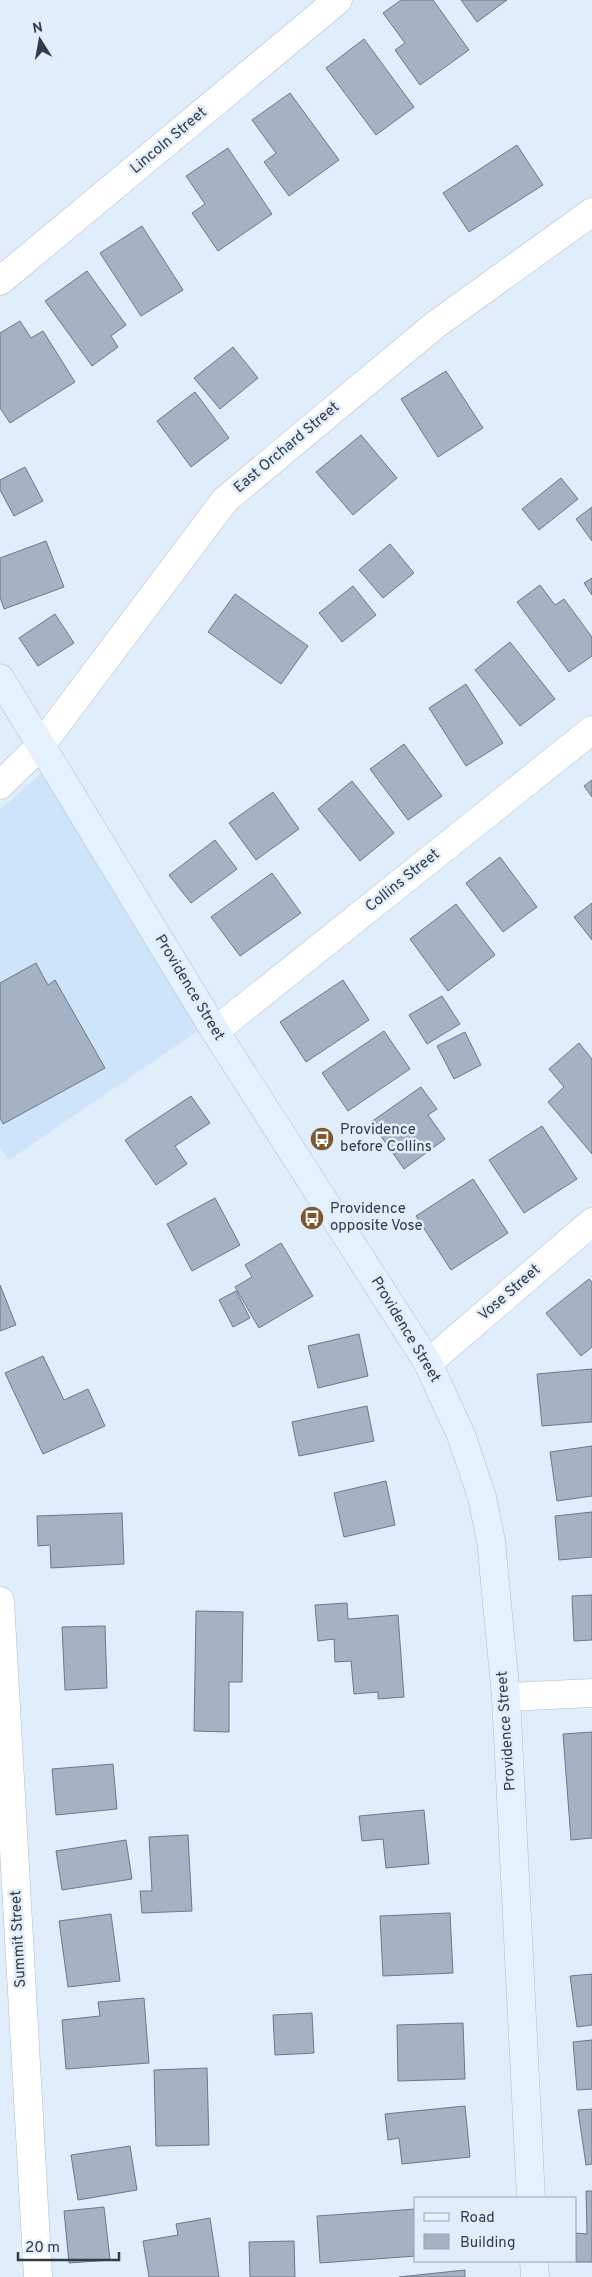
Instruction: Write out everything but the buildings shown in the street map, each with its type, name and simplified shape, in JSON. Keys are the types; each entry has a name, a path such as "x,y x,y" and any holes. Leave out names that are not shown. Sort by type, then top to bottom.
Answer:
{"main road":[{"name":"Providence Street","path":"0,678 215,1031 428,1364 461,1434 482,1497 491,1542 506,1697 531,2197"},
{"path":"534,2262 535,2277"}],"street":[{"name":"Lincoln Street","path":"0,281 338,0"},
{"name":"East Orchard Street","path":"0,785 41,744 225,500 435,324 592,212"},
{"name":"Collins Street","path":"215,1031 592,730"},
{"name":"Vose Street","path":"428,1364 592,1222"},
{"name":"Summit Street","path":"0,1601 38,2277"},
{"path":"506,1697 592,1693"}],"shaded area":[{"path":"47,768 218,1017 9,1160 0,1148 0,810"}],"place":[{"name":"Providence before Collins","path":"322,1139"},
{"name":"Providence opposite Vose","path":"312,1218"}]}
